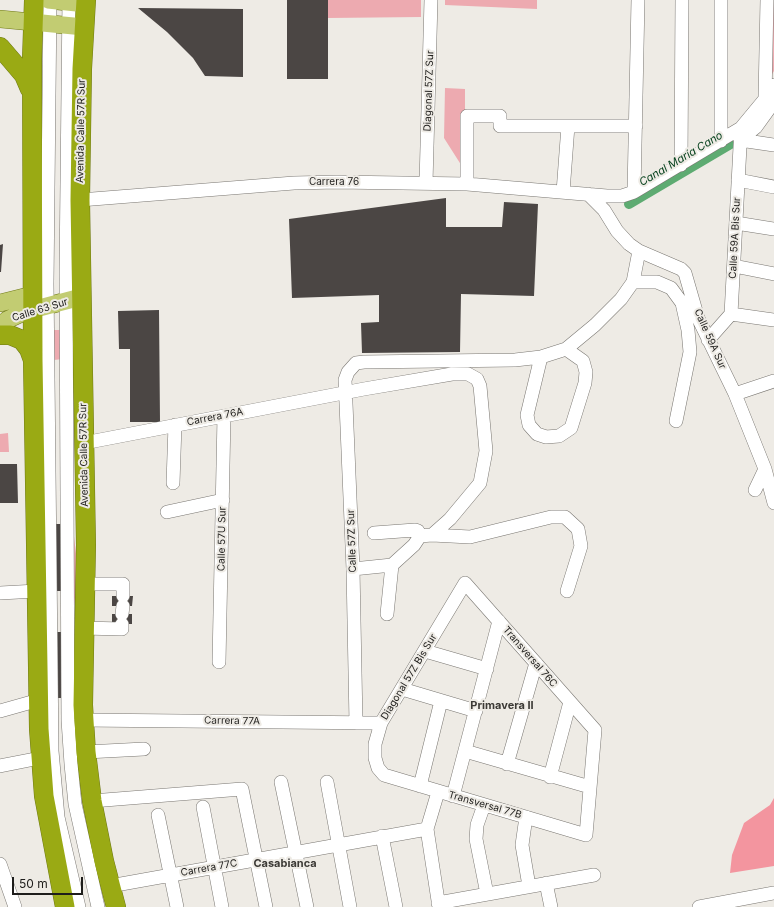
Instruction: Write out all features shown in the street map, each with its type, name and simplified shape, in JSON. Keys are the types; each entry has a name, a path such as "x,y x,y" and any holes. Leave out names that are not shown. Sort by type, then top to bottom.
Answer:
{"highway":[{"path":"34,0 41,23 32,93 38,304 33,360 40,758 48,824 65,907"},
{"name":"Avenida Calle 57R Sur","path":"77,2 76,27 80,200 74,299 84,443 85,584 83,720 92,801 110,886 116,907"},
{"path":"0,47 24,75 32,93"},
{"path":"0,335 10,335 22,340 30,348 33,360"}],"main road":[{"path":"50,0 77,2"},
{"path":"0,20 76,27"},
{"name":"Calle 63 Sur","path":"0,303 38,304 74,299"},
{"name":"Calle 63 Sur","path":"0,326 16,315 38,304"}],"street":[{"path":"50,0 41,23 38,304 52,751 58,817 79,907"},
{"name":"Diagonal 57Z Sur","path":"426,183 432,0"},
{"path":"634,192 638,0"},
{"path":"681,165 682,0"},
{"path":"721,0 721,141"},
{"path":"768,0 770,101"},
{"path":"76,27 74,299 66,549 70,749 77,811 98,907"},
{"name":"Carrera 76","path":"80,200 305,182 467,184 615,197 634,192 721,141 740,134 770,101 774,85"},
{"path":"467,184 467,116 500,116 500,126 636,126"},
{"path":"563,192 568,126"},
{"path":"740,134 774,144"},
{"name":"Calle 59A Bis Sur","path":"731,314 740,134"},
{"path":"738,180 774,187"},
{"name":"Calle 59A Sur","path":"588,194 604,210 623,238 640,251 675,266 685,273 698,318 735,394 764,469 774,503"},
{"path":"736,222 774,229"},
{"path":"566,349 583,361 586,372 585,384 571,428 559,436 546,437 537,434 529,425 527,416 541,357 566,349 595,325 621,299 633,282 640,251"},
{"path":"734,266 774,274"},
{"path":"633,282 657,282 671,288 682,303 688,330 690,352 676,421"},
{"path":"708,340 731,314 774,320"},
{"name":"Calle 57Z Sur","path":"356,723 353,569 345,393 345,380 348,372 356,363 515,360 541,357"},
{"name":"Carrera 76A","path":"84,443 345,393 452,374 468,374 477,379 480,386 486,451 480,484 450,519 426,535"},
{"path":"735,394 774,381"},
{"name":"Calle 57U Sur","path":"219,662 224,416"},
{"path":"173,483 176,425"},
{"path":"755,490 764,469"},
{"path":"167,512 223,500"},
{"path":"374,533 415,530 426,535 470,537 551,517 565,517 578,529 581,546 567,592"},
{"path":"401,531 407,552"},
{"path":"353,569 392,565 426,535"},
{"path":"387,614 392,565"},
{"name":"Transversal 76C","path":"465,583 595,730 590,787"},
{"name":"Diagonal 57Z Bis Sur","path":"384,775 378,768 375,758 375,744 381,723 465,583"},
{"path":"84,628 122,629 123,610 123,584 85,584"},
{"path":"0,593 37,591"},
{"path":"453,796 499,621"},
{"path":"425,651 487,670"},
{"path":"507,764 536,663"},
{"path":"402,689 476,710"},
{"path":"0,711 39,700"},
{"path":"420,786 442,701"},
{"path":"550,777 570,702"},
{"name":"Carrera 77A","path":"83,720 381,723"},
{"path":"86,752 144,749"},
{"path":"465,751 550,777 590,787"},
{"path":"0,766 40,758"},
{"name":"Transversal 77B","path":"384,775 586,835 590,787"},
{"path":"281,782 307,907"},
{"path":"327,782 350,907"},
{"path":"92,801 242,789 266,907"},
{"path":"438,792 427,829 439,905 487,894 594,875"},
{"path":"484,805 477,825 476,839 487,894"},
{"path":"203,807 222,907"},
{"path":"158,815 178,907"},
{"path":"526,817 522,845 529,886"},
{"name":"Carrera 77C","path":"110,886 427,829"},
{"path":"382,836 396,907"},
{"path":"0,864 15,907"},
{"path":"546,883 551,907"},
{"path":"699,907 736,904 774,893"}],"shaded area":[{"path":"328,0 421,0 421,17 328,18"},
{"path":"445,0 537,0 537,9 445,5"},
{"path":"770,0 774,0 774,71 768,80"},
{"path":"445,88 465,89 465,171 444,138"},
{"path":"54,330 63,330 63,359 54,360"},
{"path":"8,433 9,452 0,452 0,434"},
{"path":"71,511 77,562 76,589 71,631"},
{"path":"774,798 774,866 730,873 732,855 744,823 770,805"}],"building":[{"path":"287,0 328,0 328,79 287,79"},
{"path":"138,8 243,9 243,77 205,76 193,58 167,32"},
{"path":"446,198 446,227 502,227 504,202 538,204 534,296 461,294 460,352 362,353 361,323 379,322 379,295 292,298 289,219"},
{"path":"3,244 1,272 0,272 0,245"},
{"path":"159,310 160,422 130,422 130,349 119,349 118,311"},
{"path":"0,464 17,464 18,503 0,503"},
{"path":"56,524 62,524 63,591 56,591"},
{"path":"112,596 133,596 132,606 112,606"},
{"path":"112,614 132,614 132,624 112,624"},
{"path":"57,632 63,632 64,698 57,698"}],"waterway":[{"name":"Canal María Cano","path":"629,204 734,142 743,134"}],"district":[{"name":"Primavera II","path":"502,706"},
{"name":"Casabianca","path":"285,864"}]}
